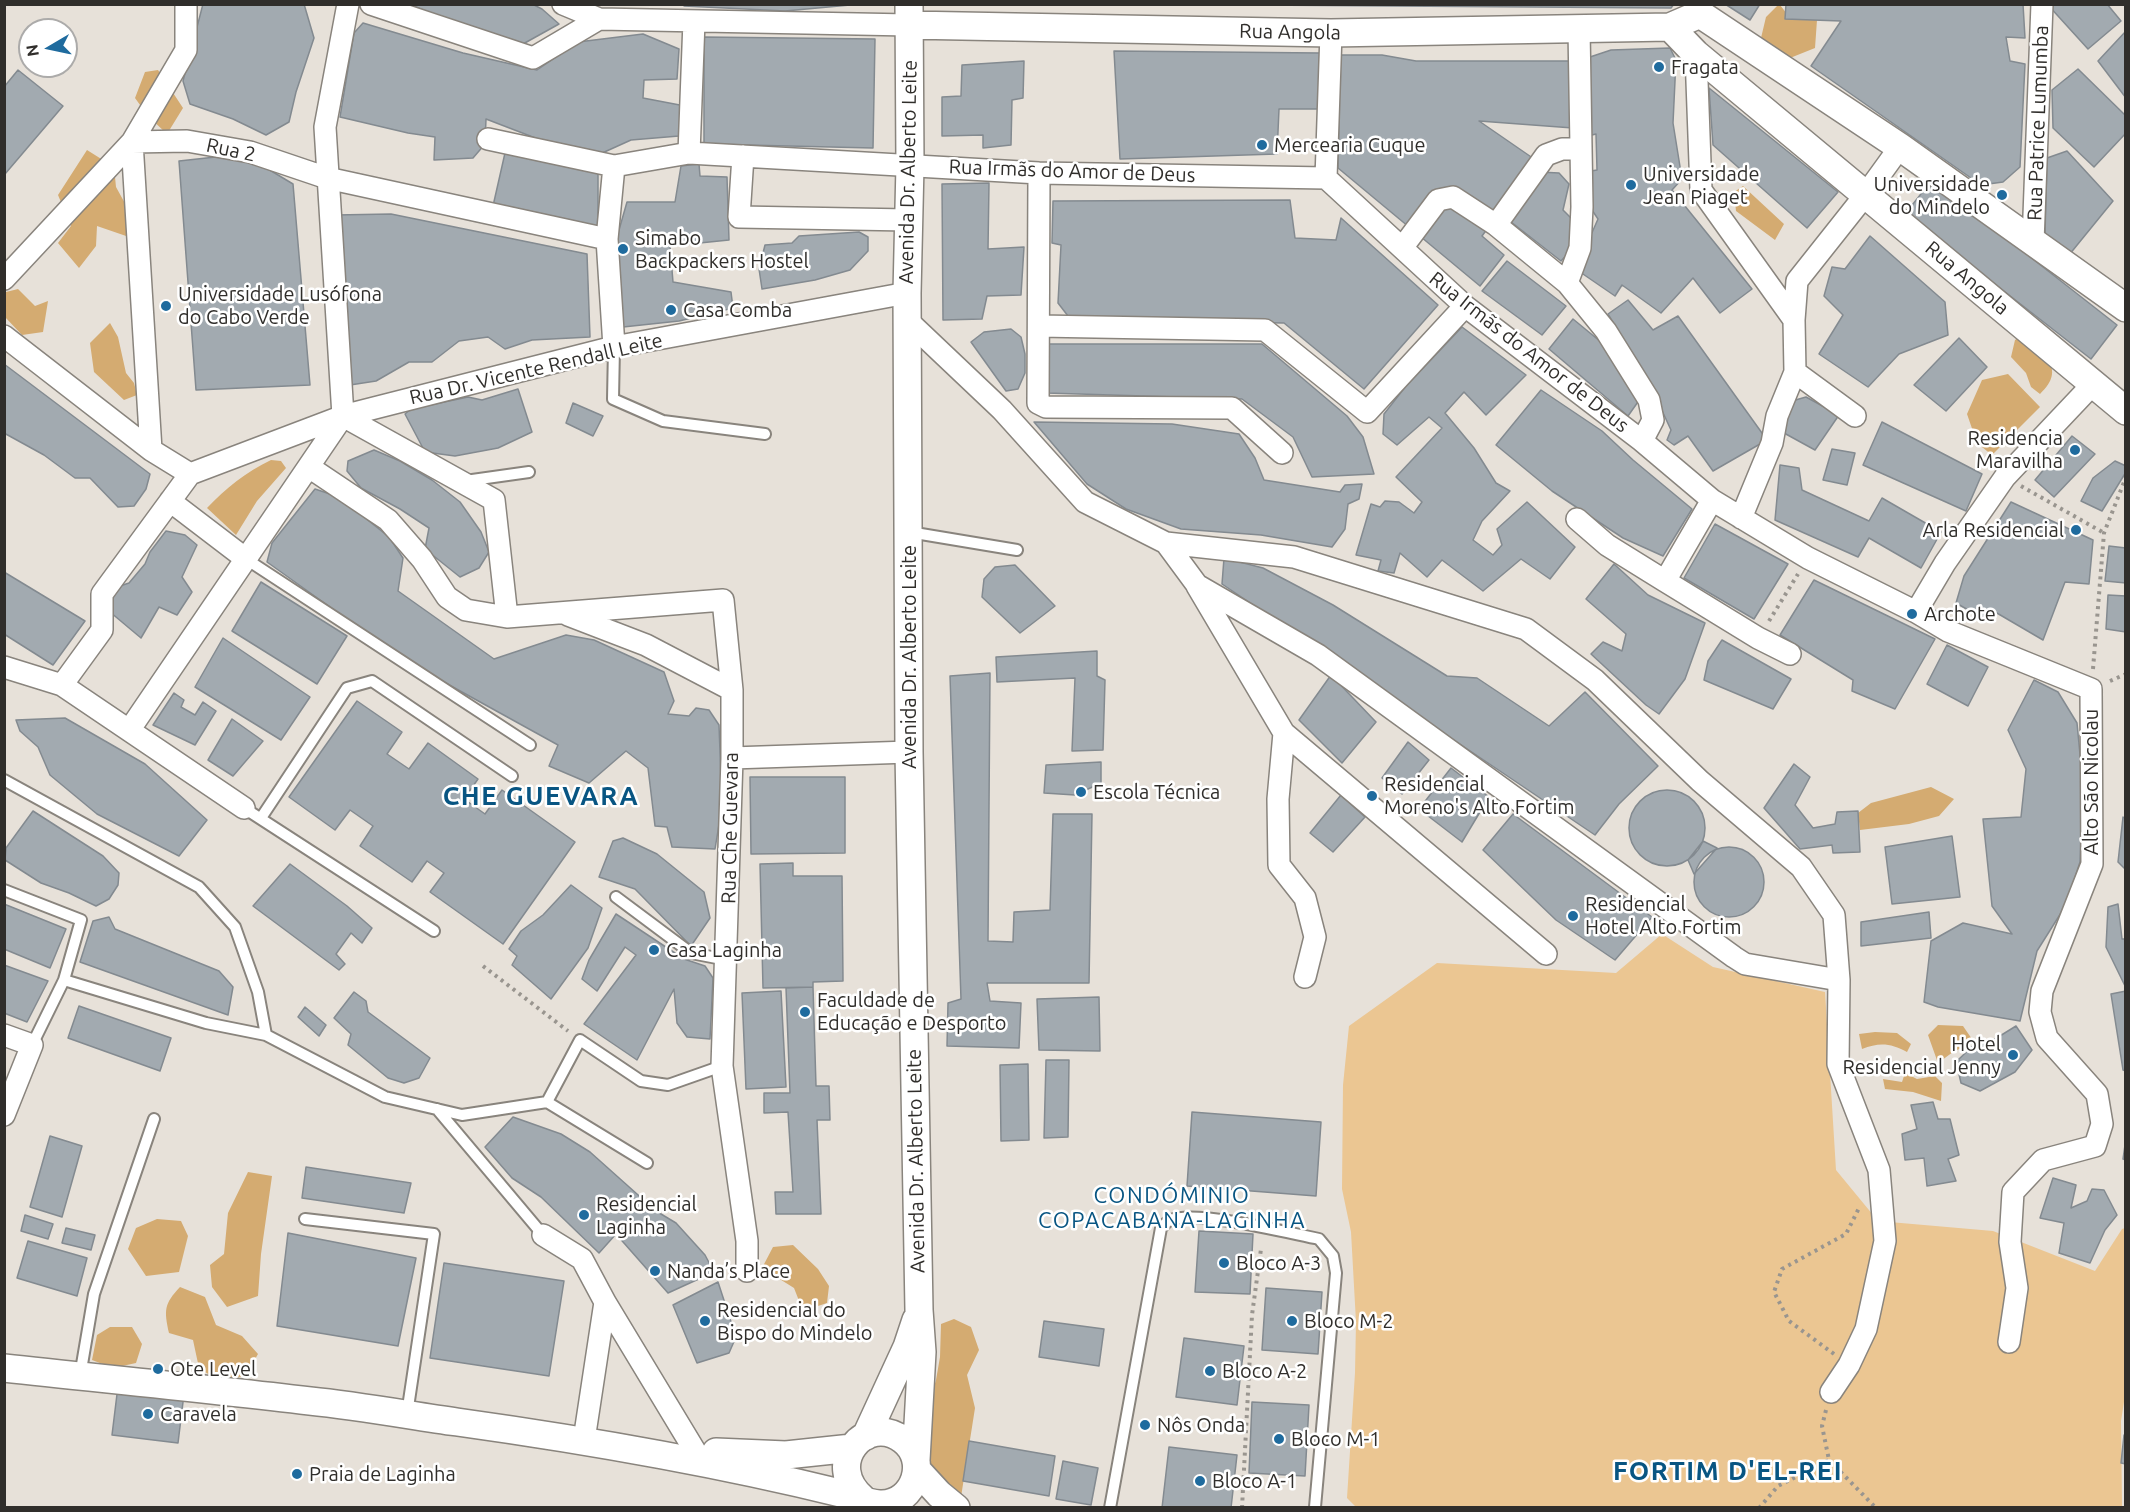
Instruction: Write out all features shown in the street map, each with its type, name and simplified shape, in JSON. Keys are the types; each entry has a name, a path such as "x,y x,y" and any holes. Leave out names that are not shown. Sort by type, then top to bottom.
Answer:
{"street":[{"path":"4,279 132,142 186,50 186,4"},
{"path":"130,729 343,416 325,128 348,4"},
{"path":"371,4 533,58 599,19"},
{"path":"563,4 599,19 694,21 909,15"},
{"name":"Rua Patrice Lumumba","path":"2033,242 2042,4"},
{"path":"1794,320 1701,190 1696,54 1700,9 1900,147 2126,308"},
{"name":"Rua Angola","path":"909,15 1331,33 1670,27 1700,9"},
{"name":"Avenida Dr. Alberto Leite","path":"909,15 910,165 907,293 909,752 919,1310 922,1352 916,1465"},
{"path":"689,153 694,21"},
{"name":"Rua Angola","path":"1670,27 1696,54 2126,411"},
{"path":"1567,283 1580,248 1582,207 1579,29"},
{"path":"1326,178 1331,33"},
{"path":"488,139 614,166 607,239 614,347"},
{"name":"Rua 2","path":"132,142 187,141 250,152 327,178 607,239"},
{"path":"132,142 152,450"},
{"path":"1741,518 1772,443 1777,416 1795,372 1794,320 1797,281 1900,147"},
{"path":"1496,225 1546,154 1562,149 1580,149"},
{"name":"Rua Irmãs do Amor de Deus","path":"614,166 689,153 1039,173 1326,178 1465,306 1642,441 1712,500 1808,558 1916,612"},
{"path":"743,156 739,217 908,220"},
{"path":"1039,173 1038,403 1046,407 1232,408 1281,453"},
{"path":"1402,248 1438,200 1453,197 1496,225 1567,283 1606,331 1649,400 1653,420 1642,441"},
{"name":"Rua Dr. Vicente Rendall Leite","path":"190,474 343,416 614,347 907,293"},
{"path":"1039,326 1265,330 1367,412 1465,306"},
{"path":"907,320 1002,410 1085,502 1166,543 1294,557 1526,629 1595,680 1700,781 1801,867 1834,915 1839,980 1838,1064 1878,1170 1885,1240 1866,1329 1849,1365 1832,1392"},
{"path":"4,336 152,450 190,474 102,594 102,630 62,685"},
{"path":"1795,372 1855,416"},
{"path":"1916,612 1945,563 2005,477 2092,384"},
{"path":"343,416 494,500 507,617"},
{"name":"Rua Che Guevara","path":"309,467 388,520 422,559 447,597 466,610 507,617 723,600 732,690 732,758 722,1066 747,1241 747,1271"},
{"path":"1665,581 1712,500"},
{"path":"170,501 246,559"},
{"path":"1577,519 1607,545 1758,638 1790,654"},
{"path":"1166,543 1197,585 1284,733 1546,954"},
{"path":"1197,585 1318,655 1745,964 1839,980"},
{"name":"Alto São Nicolau","path":"1916,612 1948,631 2091,689 2092,864 2042,991 2040,1012 2047,1038 2097,1094 2102,1124 2095,1146 2043,1160 2013,1192 2010,1242 2017,1288 2009,1342"},
{"path":"562,613 646,645 732,690"},
{"path":"4,667 62,685 252,813"},
{"path":"1284,733 1278,800 1279,865 1305,898 1315,937 1305,977"},
{"path":"732,758 909,752"},
{"path":"4,1035 32,1045 4,1115"},
{"path":"543,1235 582,1259 684,1453 880,1504 902,1498 910,1490 915,1481 916,1465"},
{"path":"584,1440 605,1302"},
{"name":"Avenida Dr. Alberto Leite","path":"859,1442 907,1347 919,1310"},
{"path":"4,1368 314,1401 684,1453 786,1455 859,1442 876,1433 886,1433 905,1442 916,1465 939,1494 956,1508"},
{"path":"859,1442 847,1458 848,1481 854,1491 880,1504"}],"lane":[{"path":"614,347 613,399 663,421 765,434"},
{"path":"461,481 529,472"},
{"path":"909,532 1017,550"},
{"path":"246,559 530,745"},
{"path":"434,931 252,813 347,688 372,681 512,776"},
{"path":"4,780 199,887 235,927 258,992 266,1035"},
{"path":"4,890 81,920 64,980 32,1045"},
{"path":"616,897 691,952 727,960"},
{"path":"64,980 206,1023 266,1035 385,1098 462,1114 547,1102 647,1163"},
{"path":"547,1102 580,1040 641,1081 668,1085 722,1066"},
{"path":"437,1109 543,1235"},
{"path":"80,1376 93,1294 154,1119"},
{"path":"1110,1508 1161,1228 1168,1221 1178,1218 1209,1218 1319,1239 1333,1256 1336,1273 1315,1507"},
{"path":"306,1220 434,1234 407,1414"}],"path":[{"path":"2005,477 2104,532"},
{"path":"2091,689 2104,532 2126,477"},
{"path":"1758,638 1808,558"},
{"path":"483,966 580,1040"},
{"path":"1849,1365 1789,1321 1774,1292 1782,1269 1846,1234 1862,1202"},
{"path":"1242,1508 1252,1315 1261,1249"},
{"path":"1832,1392 1822,1426 1829,1460 1876,1508"},
{"path":"1759,1508 1778,1486 1829,1460"}],"shaded area":[{"path":"1778,5 1791,19 1817,20 1815,48 1790,58 1761,38 1766,17"},
{"path":"158,70 183,108 167,134 148,116 135,98 145,72"},
{"path":"87,150 114,167 116,187 127,207 129,237 97,226 96,246 79,268 58,243 71,226 58,195"},
{"path":"1743,186 1784,224 1775,240 1736,211 1734,192"},
{"path":"18,289 35,306 48,301 43,332 22,335 5,317 6,292"},
{"path":"110,323 118,337 126,373 134,383 137,395 124,400 94,372 90,343"},
{"path":"2022,335 2044,355 2052,369 2048,385 2040,394 2031,387 2026,373 2011,357 2015,340"},
{"path":"2008,374 2040,407 1992,455 1977,443 1967,414 1982,380"},
{"path":"271,460 281,461 286,468 257,501 236,535 207,508 237,481"},
{"path":"1931,787 1954,799 1939,816 1909,824 1860,830 1858,813 1871,803"},
{"path":"1662,934 1713,967 1825,992 1836,1170 1878,1221 1993,1231 2095,1271 2122,1229 2125,1228 2126,1389 2121,1421 2122,1507 1357,1508 1347,1498 1356,1322 1351,1232 1342,1189 1343,1085 1349,1026 1437,963 1616,973"},
{"path":"1938,1025 1963,1026 1974,1042 1953,1052 1938,1063 1928,1035"},
{"path":"1897,1033 1911,1044 1907,1052 1885,1044 1862,1049 1859,1034"},
{"path":"1905,1073 1917,1079 1935,1076 1942,1083 1941,1101 1913,1092 1885,1089 1883,1079 1902,1082"},
{"path":"248,1172 272,1176 261,1254 258,1296 227,1307 212,1287 210,1265 224,1254 228,1213"},
{"path":"157,1219 181,1221 188,1236 179,1272 146,1276 128,1249 136,1228"},
{"path":"793,1245 818,1269 829,1286 827,1303 803,1311 794,1288 762,1268 773,1247"},
{"path":"180,1287 205,1297 216,1325 242,1336 258,1354 246,1375 222,1383 199,1368 193,1340 169,1333 166,1318 168,1303"},
{"path":"954,1319 971,1327 979,1350 967,1375 975,1408 961,1497 931,1470 931,1445 926,1414 940,1357 941,1324"},
{"path":"110,1327 132,1327 142,1344 136,1363 113,1368 92,1360 97,1335"}],"building":[{"path":"203,4 304,4 314,38 296,92 289,122 266,135 233,119 190,104 183,81"},
{"path":"409,4 532,4 542,9 559,24 523,44 437,16"},
{"path":"683,4 861,4 785,11 684,6"},
{"path":"1116,4 1674,4 1671,8"},
{"path":"1725,4 1760,4 1750,20"},
{"path":"1786,4 2023,4 2025,38 2006,37 2010,61 2025,64 2020,167 2003,182 1981,185 1811,66 1841,21 1785,19"},
{"path":"2107,4 2121,21 2088,49 2048,5"},
{"path":"363,23 463,53 537,70 578,42 643,34 679,49 677,79 644,80 643,98 685,106 679,136 631,140 600,154 551,144 486,119 485,144 473,158 434,160 435,137 340,117 354,33"},
{"path":"2126,31 2126,98 2098,61"},
{"path":"704,37 875,39 873,148 704,144"},
{"name":"Universidade Jean Piaget","path":"1670,48 1676,60 1673,123 1682,179 1672,190 1752,289 1720,313 1693,278 1661,313 1622,285 1615,296 1580,272 1587,244 1598,219 1584,198 1585,172 1597,170 1596,134 1588,136 1584,59 1611,50"},
{"path":"1114,51 1320,53 1319,109 1279,109 1277,154 1120,159"},
{"path":"1340,55 1382,55 1416,61 1573,61 1573,128 1479,121 1537,161 1482,236 1504,255 1480,286 1338,168"},
{"path":"1024,61 1023,98 1012,100 1011,145 983,148 983,135 942,136 942,97 961,96 962,65"},
{"path":"2078,69 2126,116 2126,133 2094,167 2053,128 2052,90"},
{"path":"18,70 18,78 28,78 63,106 5,174 4,87"},
{"path":"1709,88 1838,192 1807,228 1713,145"},
{"path":"2067,151 2113,201 2069,255 2045,234 2047,158"},
{"path":"505,153 598,173 598,227 493,206"},
{"path":"243,154 293,184 310,385 196,390 179,161"},
{"path":"699,164 700,176 727,177 729,240 670,246 673,282 731,292 733,308 679,321 623,327 617,237 627,202 675,202 681,166"},
{"path":"1539,172 1559,173 1569,184 1563,210 1573,220 1572,249 1561,261 1506,218"},
{"path":"1932,180 2117,325 2091,359 1905,214"},
{"path":"989,183 988,249 1024,247 1021,295 987,296 982,319 943,320 942,184"},
{"path":"1290,200 1295,238 1336,240 1341,218 1438,305 1364,389 1284,323 1105,320 1068,316 1058,303 1061,245 1052,243 1053,201"},
{"path":"391,214 587,254 590,337 532,340 505,349 488,337 459,341 432,362 409,362 376,381 350,385 335,215"},
{"path":"859,232 868,237 868,251 850,270 815,280 762,289 759,269 765,245 792,243 799,236"},
{"path":"1870,236 1945,302 1948,335 1899,354 1868,387 1819,354 1843,315 1824,296 1832,267 1845,269"},
{"path":"1507,261 1566,306 1542,335 1482,291"},
{"path":"1628,300 1653,330 1678,316 1767,440 1713,471 1688,436 1674,445 1667,440 1671,430 1652,389 1608,314"},
{"path":"1573,319 1607,347 1640,399 1628,416 1549,349"},
{"path":"1462,327 1526,375 1486,415 1464,392 1445,413 1474,448 1496,483 1510,491 1482,521 1473,540 1493,555 1502,545 1497,529 1527,502 1575,547 1550,579 1521,559 1483,591 1442,560 1427,577 1400,553 1394,573 1378,571 1381,560 1356,555 1371,504 1380,507 1385,501 1399,502 1414,513 1422,502 1396,477 1442,428 1429,417 1397,445 1383,434 1384,414 1406,386"},
{"path":"1011,329 1021,337 1025,354 1025,373 1018,389 1006,391 971,342 984,332"},
{"path":"1959,338 1987,367 1946,411 1914,385"},
{"path":"1049,344 1262,344 1347,416 1363,437 1374,474 1312,477 1293,437 1242,399 1046,393"},
{"path":"4,364 150,474 146,489 134,506 118,507 90,478 75,478 44,455 4,433"},
{"path":"518,389 532,432 498,448 455,456 425,452 405,414 411,409 468,397 482,400"},
{"path":"1541,390 1602,431 1692,509 1663,556 1623,538 1552,491 1496,445"},
{"path":"1806,397 1839,415 1815,450 1784,433 1786,414 1792,401"},
{"path":"573,403 603,416 593,436 566,423"},
{"path":"1034,422 1172,424 1239,434 1255,458 1264,480 1340,492 1345,485 1362,484 1359,499 1348,504 1345,529 1332,547 1261,535 1181,529 1126,509 1087,484"},
{"path":"1882,422 1982,474 1966,511 1863,465"},
{"path":"2072,436 2095,454 2054,497 2035,480"},
{"path":"1832,449 1855,453 1847,485 1823,480"},
{"path":"374,450 400,461 432,480 460,502 481,532 489,552 479,568 460,577 425,549 429,528 361,488 347,471 348,461"},
{"path":"2115,461 2126,466 2126,472 2102,511 2081,501 2093,478"},
{"path":"1780,465 1799,468 1802,490 1869,521 1882,498 1941,532 1921,568 1869,538 1858,557 1775,520"},
{"path":"315,489 339,497 389,537 403,558 398,591 494,659 566,635 594,640 664,672 674,701 668,714 689,716 696,708 709,710 719,725 722,806 715,849 672,847 667,827 655,826 648,768 626,751 589,783 549,766 558,745 404,660 267,562 272,543"},
{"path":"2011,502 2093,540 2089,584 2065,582 2043,640 1990,609 1984,619 1956,603 1964,576"},
{"path":"1715,524 1788,564 1754,619 1684,578"},
{"path":"166,531 185,535 197,545 182,577 192,592 177,615 159,607 141,638 110,612 112,597 120,586 129,583 145,564 150,552"},
{"path":"2109,546 2126,548 2126,583 2105,581"},
{"path":"1224,558 1263,568 1333,605 1447,676 1477,678 1549,726 1585,692 1658,766 1619,804 1595,835 1222,584"},
{"path":"1614,564 1648,595 1705,623 1685,679 1659,714 1646,705 1591,654 1603,642 1622,651 1626,634 1586,599"},
{"path":"1015,565 1055,606 1020,633 982,597 984,579 995,567"},
{"path":"4,572 85,621 53,665 4,634"},
{"path":"1814,580 1935,639 1895,709 1852,691 1853,680 1780,635"},
{"path":"261,582 347,636 317,684 232,631"},
{"path":"2108,595 2126,596 2126,632 2106,629"},
{"path":"223,638 310,697 281,740 195,687"},
{"path":"1722,640 1791,679 1773,709 1704,680 1708,661"},
{"path":"1947,645 1988,667 1968,706 1927,684"},
{"path":"1097,651 1097,676 1105,680 1103,750 1072,751 1075,678 997,682 996,657"},
{"path":"990,673 988,941 1013,942 1014,912 1050,910 1053,814 1092,814 1089,983 987,983 990,1001 1021,1003 1019,1048 947,1046 948,1003 961,999 950,676"},
{"path":"1331,675 1376,722 1342,763 1299,720"},
{"path":"2034,680 2058,692 2077,723 2083,786 2080,862 2066,905 2037,951 2020,1021 1938,1007 1924,1002 1931,941 1963,923 2012,934 1992,906 1983,819 2021,817 2026,769 2008,730"},
{"path":"174,693 184,700 181,707 195,715 203,702 216,711 195,745 153,725"},
{"path":"357,701 402,732 387,754 409,769 428,743 478,779 464,799 485,814 502,790 575,842 503,944 430,892 444,873 427,861 412,882 360,846 373,826 350,810 335,830 289,797"},
{"path":"65,718 145,764 207,820 179,856 97,814 50,775 38,747 20,731 16,720"},
{"path":"232,719 263,741 233,776 208,760"},
{"path":"1408,742 1429,760 1402,794 1382,778"},
{"path":"1101,762 1101,783 1075,795 1044,793 1046,765"},
{"path":"1794,764 1810,777 1795,805 1813,828 1835,824 1837,812 1858,811 1860,852 1833,853 1832,845 1800,849 1764,808"},
{"path":"1451,768 1489,797 1462,842 1419,809"},
{"path":"750,777 845,777 845,853 751,854"},
{"path":"1667,790 1681,793 1694,801 1702,814 1705,828 1702,842 1694,855 1681,863 1667,866 1653,863 1640,855 1632,842 1629,828 1632,814 1640,801 1653,793"},
{"path":"1341,795 1365,817 1333,852 1310,833"},
{"path":"33,811 103,856 119,873 118,885 109,899 96,906 41,883 5,860 6,848"},
{"path":"1513,814 1652,917 1615,960 1556,920 1483,850"},
{"path":"2123,817 2126,819 2126,870 2118,862"},
{"path":"1952,836 1960,897 1892,904 1885,847"},
{"path":"623,838 657,854 704,892 710,918 691,946 635,889 599,877 613,841"},
{"path":"1703,841 1717,848 1694,874 1688,860"},
{"path":"1736,847 1749,853 1758,862 1762,868 1764,882 1762,896 1754,907 1743,915 1722,917 1704,907 1696,896 1694,875 1704,857 1715,849"},
{"path":"793,863 793,876 842,876 843,981 813,982 813,987 763,988 760,864"},
{"path":"290,864 347,906 372,928 362,943 351,933 336,954 345,964 339,970 253,906"},
{"path":"571,885 602,908 588,948 551,999 512,965 517,956 509,949 521,931 543,915"},
{"path":"4,904 66,929 50,968 4,949"},
{"path":"2118,904 2122,939 2126,939 2126,988 2106,947 2108,907"},
{"path":"1929,912 1931,938 1861,946 1861,922"},
{"path":"616,914 684,959 705,966 713,978 710,1039 687,1037 677,1023 674,989 637,1060 584,1024 636,955 625,947 597,991 582,979 589,960"},
{"path":"109,917 115,929 219,971 233,987 228,1015 80,962 93,921"},
{"path":"4,965 48,981 27,1022 4,1013"},
{"path":"813,987 816,1086 829,1086 830,1120 817,1120 821,1214 776,1214 775,1192 793,1192 788,1112 764,1113 764,1093 790,1093 786,988"},
{"path":"781,991 786,1087 746,1089 742,993"},
{"path":"2126,991 2126,1071 2123,1070 2111,994"},
{"path":"354,992 366,1001 368,1012 430,1058 419,1078 404,1083 388,1078 348,1045 351,1034 334,1018"},
{"path":"1099,997 1100,1051 1039,1050 1037,999"},
{"path":"79,1006 171,1038 160,1071 68,1038"},
{"path":"305,1007 326,1025 319,1036 298,1017"},
{"path":"2016,1026 2032,1050 2015,1072 1980,1091 1961,1083 1958,1070 1959,1059 1978,1041 1987,1044"},
{"path":"1046,1060 1069,1060 1068,1137 1044,1138"},
{"path":"1028,1064 1029,1140 1001,1141 1000,1065"},
{"path":"1933,1102 1938,1119 1950,1119 1959,1155 1948,1159 1956,1181 1927,1186 1924,1158 1905,1160 1902,1134 1917,1129 1911,1105"},
{"path":"1192,1112 1321,1122 1316,1196 1187,1186"},
{"path":"513,1117 561,1134 590,1152 656,1211 676,1223 705,1255 714,1272 668,1293 616,1234 599,1253 541,1197 512,1178 485,1147"},
{"path":"50,1136 82,1146 62,1217 30,1207"},
{"path":"2126,1138 2126,1160 2123,1159"},
{"path":"306,1167 411,1183 404,1213 302,1198"},
{"path":"2053,1178 2076,1185 2071,1208 2087,1201 2092,1189 2104,1190 2117,1215 2105,1230 2090,1263 2059,1253 2064,1223 2040,1218"},
{"path":"25,1215 53,1224 48,1239 21,1231"},
{"path":"66,1228 95,1235 91,1250 62,1243"},
{"name":"Bloco A-3","path":"1199,1231 1253,1234 1250,1294 1195,1292"},
{"path":"288,1233 416,1258 398,1346 277,1326"},
{"path":"28,1241 87,1258 77,1296 17,1278"},
{"path":"444,1263 564,1281 549,1376 430,1358"},
{"name":"Residencial do Bispo do Mindelo","path":"718,1282 736,1337 729,1353 697,1363 673,1305"},
{"name":"Bloco M-2","path":"1266,1288 1322,1292 1318,1354 1262,1350"},
{"path":"1044,1321 1104,1329 1099,1366 1039,1357"},
{"name":"Bloco A-2","path":"1184,1338 1244,1346 1237,1405 1176,1397"},
{"name":"Caravela","path":"118,1386 184,1394 178,1443 112,1435"},
{"name":"Bloco M-1","path":"1252,1402 1309,1405 1305,1476 1249,1473"},
{"path":"2124,1435 2126,1435 2126,1464 2121,1463"},
{"path":"969,1441 1055,1456 1049,1496 963,1481"},
{"name":"Bloco A-1","path":"1169,1447 1237,1455 1231,1508 1162,1508"},
{"path":"1063,1461 1098,1468 1091,1505 1056,1499"}],"place":[{"name":"Fragata","path":"1659,67"},
{"name":"Mercearia Cuque","path":"1262,145"},
{"name":"Universidade Jean Piaget","path":"1631,185"},
{"name":"Universidade do Mindelo","path":"2002,195"},
{"name":"Simabo Backpackers Hostel","path":"623,249"},
{"name":"Universidade Lusófona do Cabo Verde","path":"166,306"},
{"name":"Casa Comba","path":"671,310"},
{"name":"Residencia Maravilha","path":"2075,450"},
{"name":"Arla Residencial","path":"2076,530"},
{"name":"Archote","path":"1912,614"},
{"name":"Escola Técnica","path":"1081,792"},
{"name":"Residencial Moreno's Alto Fortim","path":"1372,796"},
{"name":"Residencial Hotel Alto Fortim","path":"1573,916"},
{"name":"Casa Laginha","path":"654,950"},
{"name":"Faculdade de Educação e Desporto","path":"805,1012"},
{"name":"Hotel Residencial Jenny","path":"2013,1055"},
{"name":"Residencial Laginha","path":"584,1215"},
{"name":"Bloco A-3","path":"1224,1263"},
{"name":"Nanda’s Place","path":"655,1271"},
{"name":"Residencial do Bispo do Mindelo","path":"705,1321"},
{"name":"Bloco M-2","path":"1292,1321"},
{"name":"Ote Level","path":"158,1369"},
{"name":"Bloco A-2","path":"1210,1371"},
{"name":"Caravela","path":"148,1414"},
{"name":"Nôs Onda","path":"1145,1425"},
{"name":"Bloco M-1","path":"1279,1439"},
{"name":"Praia de Laginha","path":"297,1474"},
{"name":"Bloco A-1","path":"1200,1481"}],"district":[{"name":"CHE GUEVARA","path":"541,796"},
{"name":"CONDÓMINIO COPACABANA-LAGINHA","path":"1172,1208"},
{"name":"FORTIM D'EL-REI","path":"1728,1471"}]}
